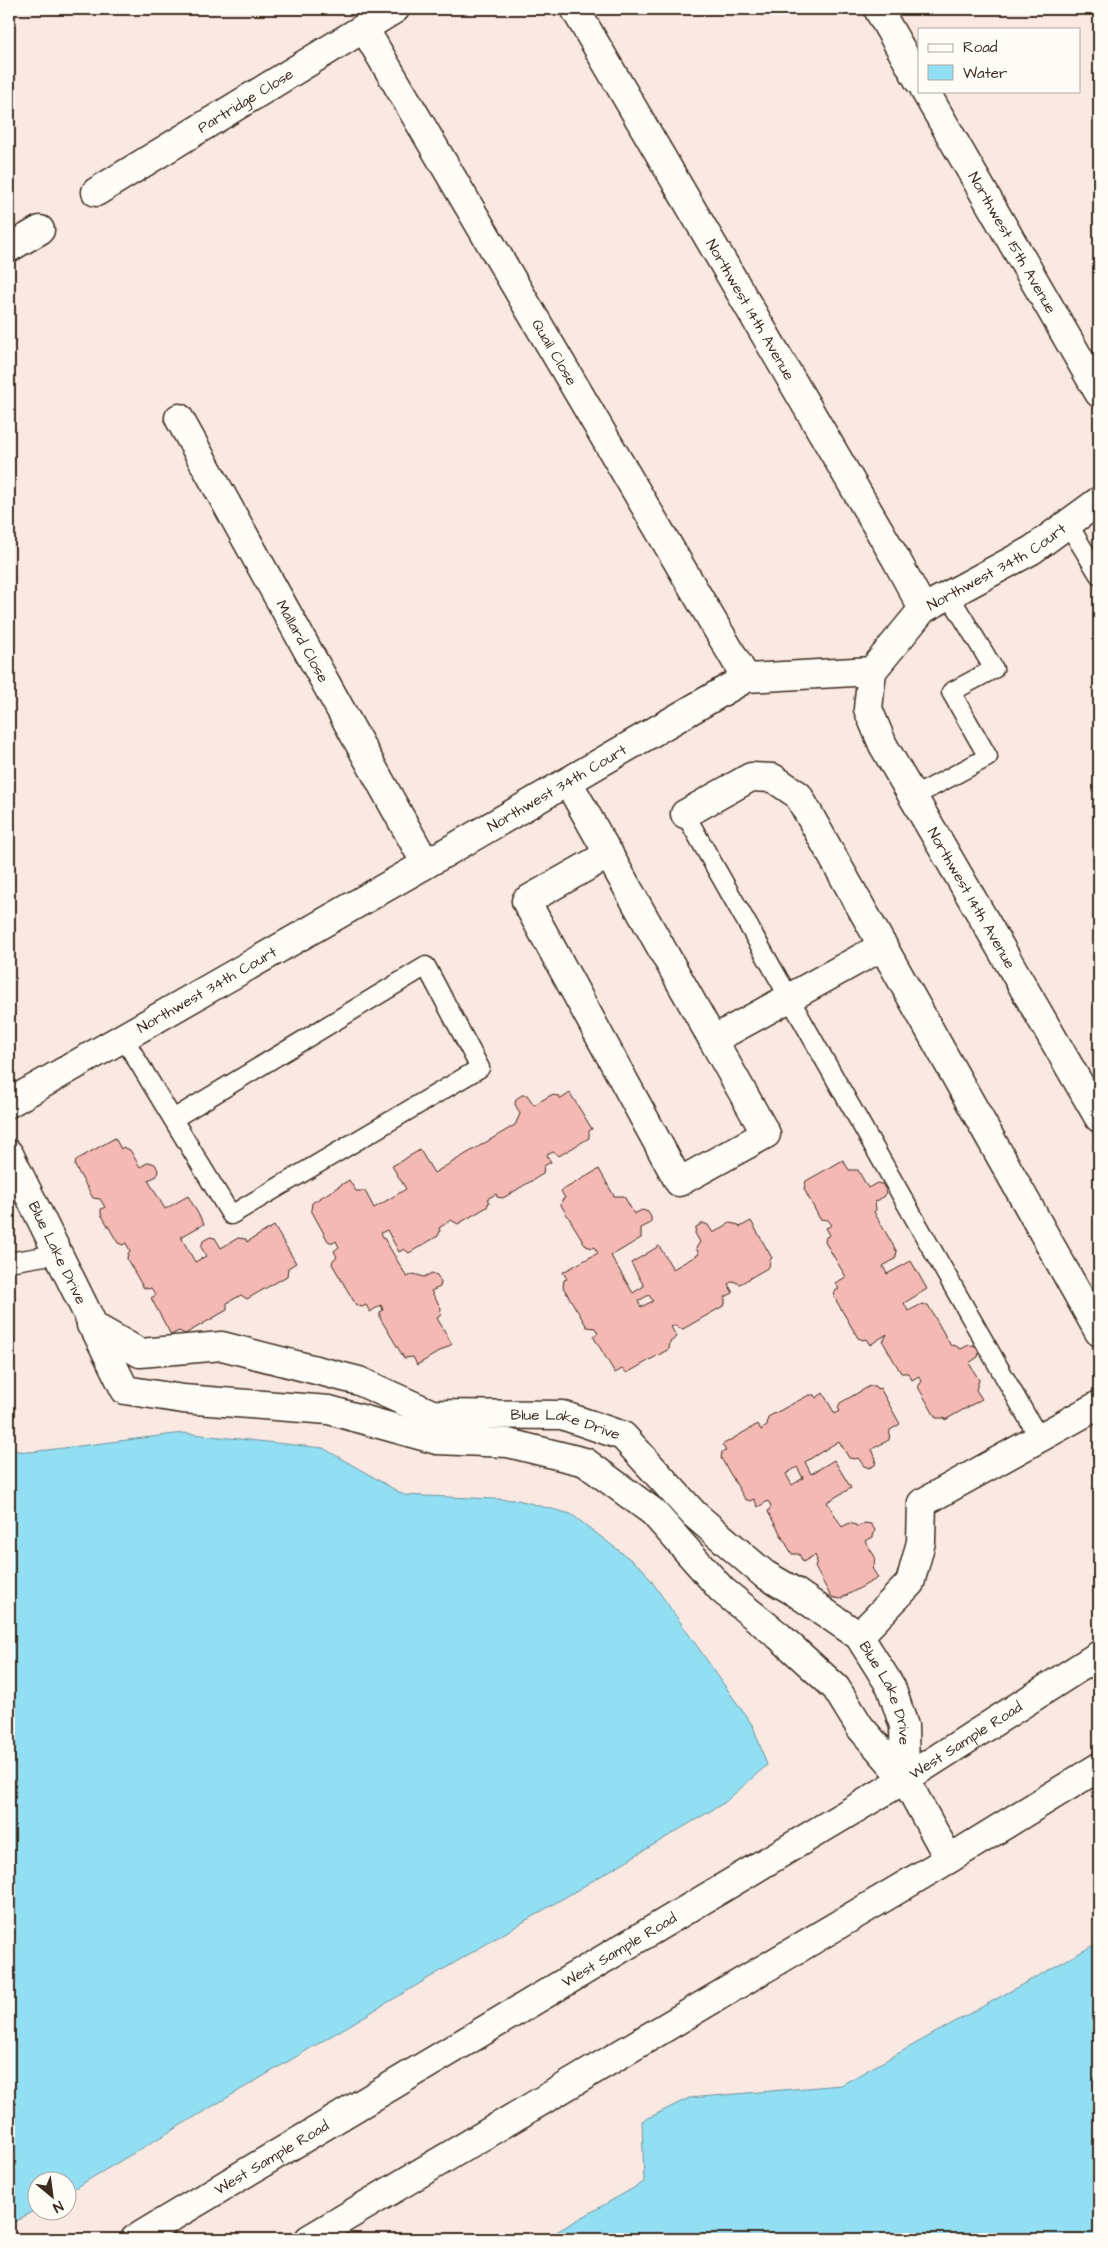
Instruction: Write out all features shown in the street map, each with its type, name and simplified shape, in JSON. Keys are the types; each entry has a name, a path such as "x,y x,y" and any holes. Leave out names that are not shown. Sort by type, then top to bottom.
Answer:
{"street":[{"name":"Partridge Close","path":"96,192 396,9"},
{"name":"Northwest 14th Avenue","path":"575,9 896,559 923,610"},
{"path":"878,9 918,79"},
{"name":"Quail Close","path":"364,28 746,678"},
{"name":"Northwest 15th Avenue","path":"926,92 1099,393"},
{"path":"9,248 40,230"},
{"name":"Mallard Close","path":"179,418 426,864"},
{"name":"Northwest 34th Court","path":"9,1103 746,678 872,671 923,610 1032,550 1099,501"},
{"name":"Northwest 14th Avenue","path":"872,671 868,709 883,745 1099,1118"},
{"path":"685,814 751,777 773,778 798,794 1099,1332"},
{"path":"568,782 609,854 766,1134 679,1182 526,901 609,854"},
{"path":"713,1040 882,946"},
{"name":"Blue Lake Drive","path":"9,1154 91,1325 125,1390 183,1399 329,1410 438,1440 508,1443 585,1462 653,1512 722,1590 779,1636 836,1688 860,1727 905,1779 949,1859"},
{"name":"Blue Lake Drive","path":"91,1325 140,1353 222,1346 359,1381 432,1414 562,1415 623,1436 694,1514 757,1568 859,1636 891,1687 904,1726 905,1779"},
{"path":"859,1636 910,1583 920,1542 922,1503 1099,1405"},
{"name":"West Sample Road","path":"135,2239 905,1779 1099,1655"},
{"path":"309,2239 949,1859 1099,1767"}],"lane":[{"path":"1068,524 1099,575"},
{"path":"913,797 988,757 952,692 994,669 949,595"},
{"path":"685,814 1039,1438"},
{"path":"123,1038 231,1215 480,1068 426,966 173,1119"},
{"path":"9,1262 57,1254"}],"water":[{"path":"183,1433 323,1448 404,1495 518,1500 571,1514 643,1569 753,1726 767,1765 724,1803 78,2186 78,2170 28,2170 28,2214 9,2225 9,1450 31,1452"},
{"path":"1099,1942 1099,2239 544,2239 644,2182 642,2121 689,2098 841,2085"}],"building":[{"path":"570,1093 592,1129 589,1131 589,1138 559,1156 553,1152 547,1155 551,1162 544,1166 543,1174 503,1198 497,1197 496,1194 487,1199 489,1202 487,1207 458,1224 451,1220 439,1228 438,1236 409,1253 404,1249 399,1252 387,1230 381,1233 407,1277 414,1274 424,1277 432,1273 437,1275 441,1282 440,1287 431,1291 441,1308 440,1316 437,1318 452,1344 417,1365 413,1357 404,1358 380,1318 380,1312 383,1310 381,1305 370,1312 366,1305 362,1307 356,1305 332,1264 333,1260 337,1257 334,1251 339,1247 336,1241 333,1243 328,1241 311,1210 312,1203 349,1180 356,1191 365,1191 374,1208 406,1189 392,1166 420,1150 434,1173 515,1125 520,1114 515,1104 516,1099 522,1095 527,1095 534,1105 551,1095 559,1096 561,1099"},
{"path":"115,1138 121,1149 123,1147 130,1150 140,1167 149,1162 155,1164 158,1170 157,1176 148,1180 165,1209 188,1196 204,1224 181,1237 195,1262 206,1256 201,1247 203,1241 210,1237 215,1238 221,1248 238,1238 246,1239 247,1242 274,1226 296,1263 288,1268 287,1276 247,1299 241,1295 227,1303 227,1310 185,1334 179,1331 171,1335 151,1298 156,1295 151,1288 143,1287 127,1259 130,1251 126,1243 123,1245 118,1243 101,1214 101,1209 105,1207 100,1199 93,1198 75,1166 76,1160"},
{"path":"843,1160 849,1170 858,1170 868,1188 877,1183 882,1184 886,1190 885,1196 875,1202 876,1210 874,1212 897,1252 895,1259 883,1266 887,1274 911,1261 927,1289 904,1303 908,1311 922,1304 928,1305 951,1346 954,1345 961,1349 969,1345 976,1346 979,1353 978,1357 969,1363 979,1380 976,1390 982,1399 945,1420 944,1418 936,1418 918,1387 922,1381 919,1376 912,1380 908,1373 901,1373 883,1342 887,1334 870,1345 866,1339 858,1338 834,1297 835,1291 839,1289 835,1283 846,1277 825,1242 826,1237 830,1235 826,1228 832,1225 828,1220 820,1219 804,1189 806,1181"},
{"path":"599,1169 614,1196 624,1196 634,1214 642,1210 648,1212 651,1217 651,1223 641,1228 641,1238 611,1256 633,1293 644,1286 631,1263 659,1246 673,1269 699,1254 696,1248 700,1242 695,1233 696,1227 703,1223 708,1225 713,1233 730,1223 740,1227 751,1221 772,1258 769,1267 740,1284 733,1281 728,1284 733,1293 725,1297 725,1305 683,1329 678,1328 676,1325 671,1327 677,1337 670,1342 669,1349 627,1373 622,1369 615,1373 593,1336 598,1333 595,1328 587,1327 563,1287 564,1280 567,1279 563,1272 598,1253 594,1247 586,1246 561,1205 562,1200 565,1198 561,1191","holes":["649,1295 653,1301 641,1307 638,1301"]},
{"path":"870,1386 876,1386 877,1389 880,1388 900,1424 890,1430 889,1440 872,1449 876,1459 875,1465 869,1468 864,1466 858,1458 849,1458 839,1441 805,1462 811,1474 834,1460 851,1488 827,1502 842,1527 849,1523 857,1527 865,1523 871,1524 875,1530 873,1537 865,1541 875,1557 872,1568 878,1578 840,1599 831,1597 815,1567 817,1560 815,1555 803,1562 799,1554 792,1554 768,1512 771,1506 768,1501 758,1507 754,1499 750,1501 745,1499 721,1458 722,1452 726,1451 722,1445 758,1424 761,1430 767,1426 768,1417 809,1395 814,1395 816,1398 823,1393 835,1414 840,1411 838,1408 840,1403","holes":["797,1467 803,1478 792,1485 786,1474"]}]}
